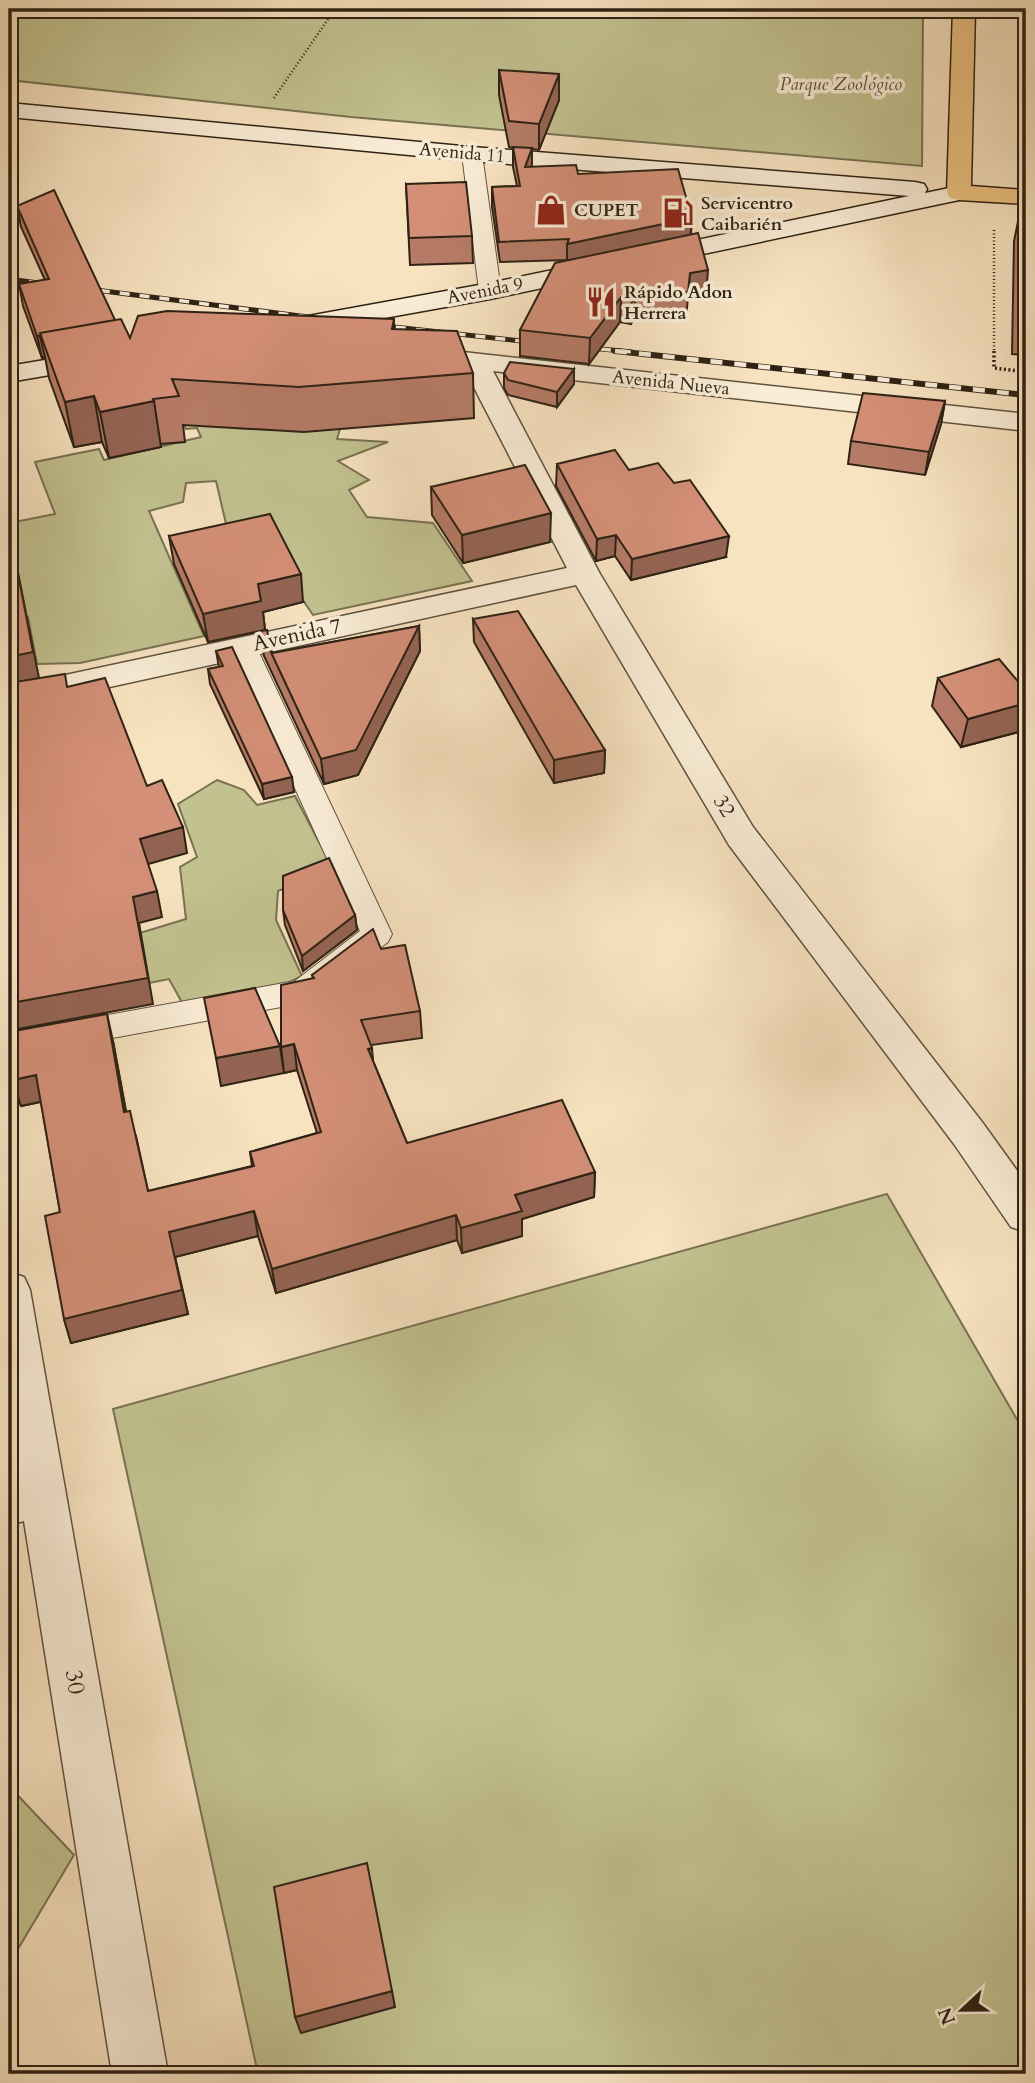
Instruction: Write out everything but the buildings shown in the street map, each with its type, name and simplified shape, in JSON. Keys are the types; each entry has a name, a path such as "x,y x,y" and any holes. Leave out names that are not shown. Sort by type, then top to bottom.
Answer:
{"main road":[{"path":"964,9 959,193 1026,197"}],"street":[{"name":"Avenida 11","path":"9,110 472,154 959,193"},
{"name":"Avenida 9","path":"264,331 337,332 490,291 959,193"},
{"name":"Avenida Nueva","path":"422,355 1026,422"},
{"path":"9,374 116,356"},
{"name":"32","path":"474,362 585,574 741,835 968,1133 1026,1215"},
{"name":"Avenida 7","path":"9,698 585,574"},
{"name":"30","path":"9,1290 26,1499 140,2074"}],"lane":[{"path":"472,154 490,291"},
{"path":"9,1045 303,991 377,934 243,646"}],"path":[{"path":"250,134 335,9"},
{"path":"994,225 994,368 1026,372"}],"green space":[{"name":"Parque Zoológico","path":"9,9 923,9 922,166 351,117 9,80"},
{"path":"168,399 233,428 274,430 347,405 337,439 388,442 338,461 369,480 349,490 367,517 433,523 472,581 313,615 302,599 230,541 216,481 186,483 183,502 149,511 204,636 80,663 37,664 28,617 9,620 9,523 55,514 35,462 99,449 104,460 201,437 197,428 186,429"},
{"path":"217,780 244,790 257,805 295,796 333,869 278,891 276,920 302,976 282,986 184,1006 169,979 124,988 120,939 186,919 180,867 197,857 178,804"},
{"path":"887,1194 1026,1435 1026,2074 258,2074 113,1409"},
{"path":"9,1786 74,1855 9,1964"}],"railway":[{"path":"9,279 53,285"},
{"path":"80,288 316,318"},
{"path":"376,325 539,343"},
{"path":"581,347 632,352"},
{"path":"615,351 1026,395"}],"place":[{"name":"CUPET","path":"551,210"},
{"name":"Servicentro Caibarién","path":"678,213"},
{"name":"Rápido Adon Herrera","path":"601,302"}]}
